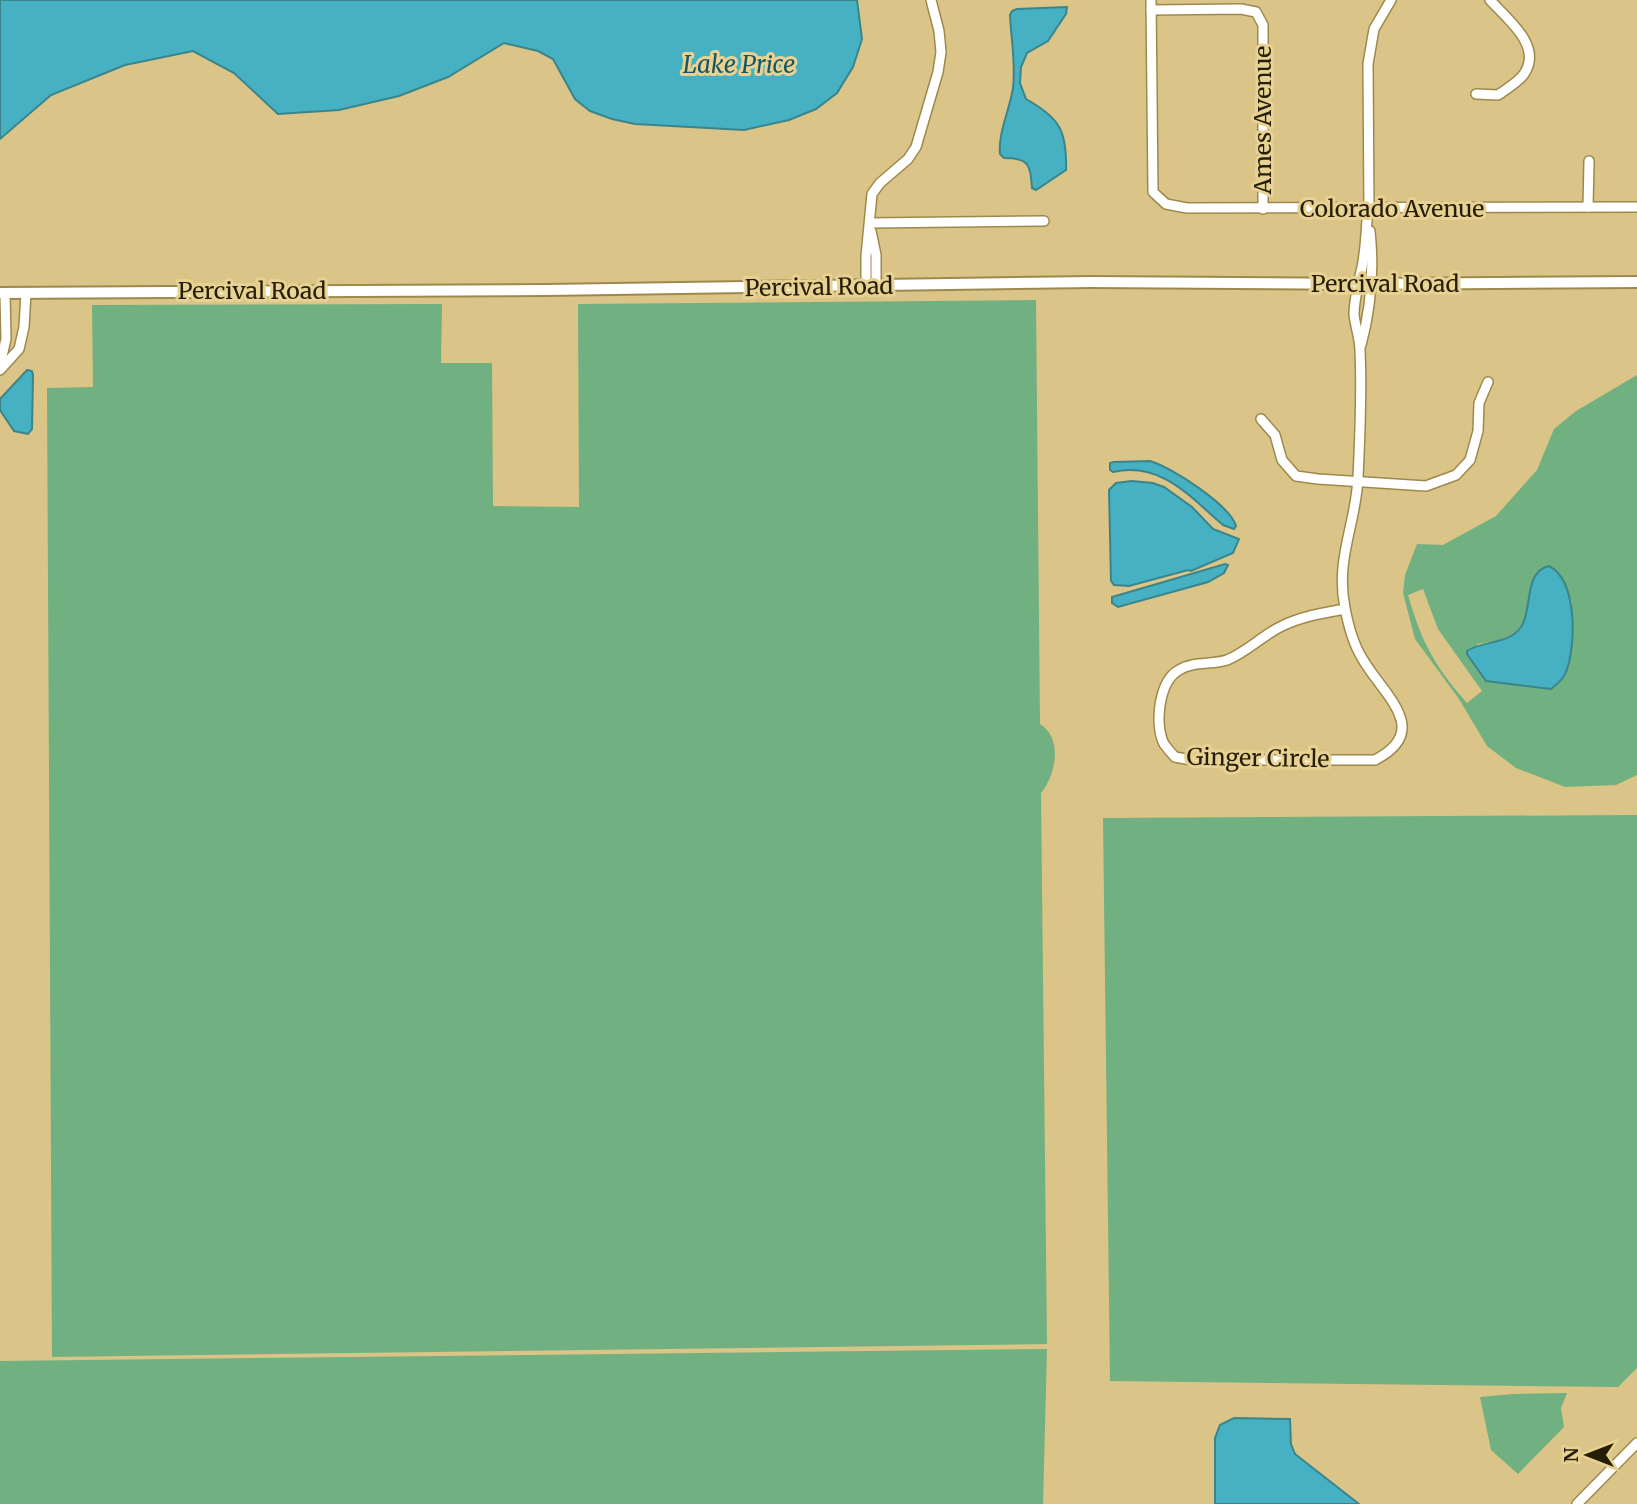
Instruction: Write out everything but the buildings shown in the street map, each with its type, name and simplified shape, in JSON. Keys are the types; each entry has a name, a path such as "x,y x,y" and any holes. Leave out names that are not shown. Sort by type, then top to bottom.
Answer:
{"street":[{"path":"871,286 869,204 872,194 880,183 908,159 916,147 939,72 939,31 931,0"},
{"path":"1360,348 1368,319 1371,284 1368,64 1374,29 1391,0"},
{"path":"1476,94 1498,95 1524,75 1531,54 1526,41 1490,0"},
{"name":"Colorado Avenue","path":"1151,5 1150,162 1153,192 1166,204 1187,208 1263,209 1637,207"},
{"name":"Ames Avenue","path":"1151,5 1256,12 1263,25 1263,209"},
{"path":"1588,161 1588,207"},
{"path":"1345,609 1341,573 1358,481 1360,348 1354,313 1368,209"},
{"path":"870,223 1044,221"},
{"name":"Percival Road","path":"3,293 1091,282 1637,282"},
{"path":"0,365 6,339 3,293"},
{"path":"0,370 19,349 24,327 26,293"},
{"path":"1261,419 1275,435 1282,460 1296,476 1426,486 1456,475 1470,460 1478,431 1479,402 1488,382"},
{"name":"Ginger Circle","path":"1345,609 1360,655 1396,706 1403,723 1400,740 1392,751 1375,760 1191,760 1175,757 1164,743 1161,698 1166,682 1177,671 1186,666 1226,660 1281,626 1307,615 1345,609"},
{"path":"1577,1504 1637,1443"}],"green space":[{"path":"1036,300 1040,724 1052,738 1055,757 1050,777 1041,793 1047,1344 52,1357 47,388 93,387 92,305 442,304 441,363 492,363 493,506 579,507 578,304"},
{"path":"1637,375 1637,775 1616,785 1565,787 1516,768 1487,746 1459,699 1415,639 1403,593 1405,575 1417,544 1443,545 1496,516 1537,470 1554,429 1576,411","holes":["1562,578 1572,603 1571,651 1498,681 1486,681 1477,644 1505,638 1520,627 1527,609 1532,582","1423,589 1438,629 1482,691 1467,703 1430,653 1418,626 1408,595"]},
{"path":"1637,815 1637,1368 1618,1387 1110,1381 1103,818"},
{"path":"1047,1349 1043,1504 0,1504 0,1361"},
{"path":"1567,1393 1561,1408 1564,1427 1518,1474 1491,1450 1480,1397"}],"water":[{"name":"Lake Price","path":"0,0 857,0 862,39 853,67 837,93 816,109 789,120 744,130 635,124 612,119 590,111 575,99 553,59 538,51 504,43 448,77 399,96 339,110 278,114 234,73 193,51 125,65 51,95 0,139"},
{"path":"1067,7 1066,14 1048,41 1027,53 1021,67 1020,83 1026,99 1054,120 1063,135 1065,145 1066,170 1036,190 1032,188 1029,168 1024,161 1004,158 1000,154 1001,137 1014,79 1010,15 1017,9"},
{"path":"27,370 32,371 33,375 32,429 28,434 14,431 0,410 0,399"},
{"path":"1150,461 1185,479 1212,498 1231,517 1236,526 1234,529 1223,525 1186,493 1160,477 1146,472 1110,470 1110,463 1114,462"},
{"path":"1132,481 1164,487 1192,507 1213,529 1239,539 1233,553 1191,571 1129,586 1114,585 1111,581 1109,490 1116,483"},
{"path":"1228,565 1224,573 1208,582 1118,607 1112,603 1112,597"},
{"path":"1549,566 1565,585 1570,599 1572,647 1565,675 1551,689 1486,681 1467,651 1516,633 1525,620 1535,576"},
{"path":"1234,1418 1290,1419 1291,1444 1295,1454 1359,1504 1215,1504 1215,1438 1220,1425"}]}
